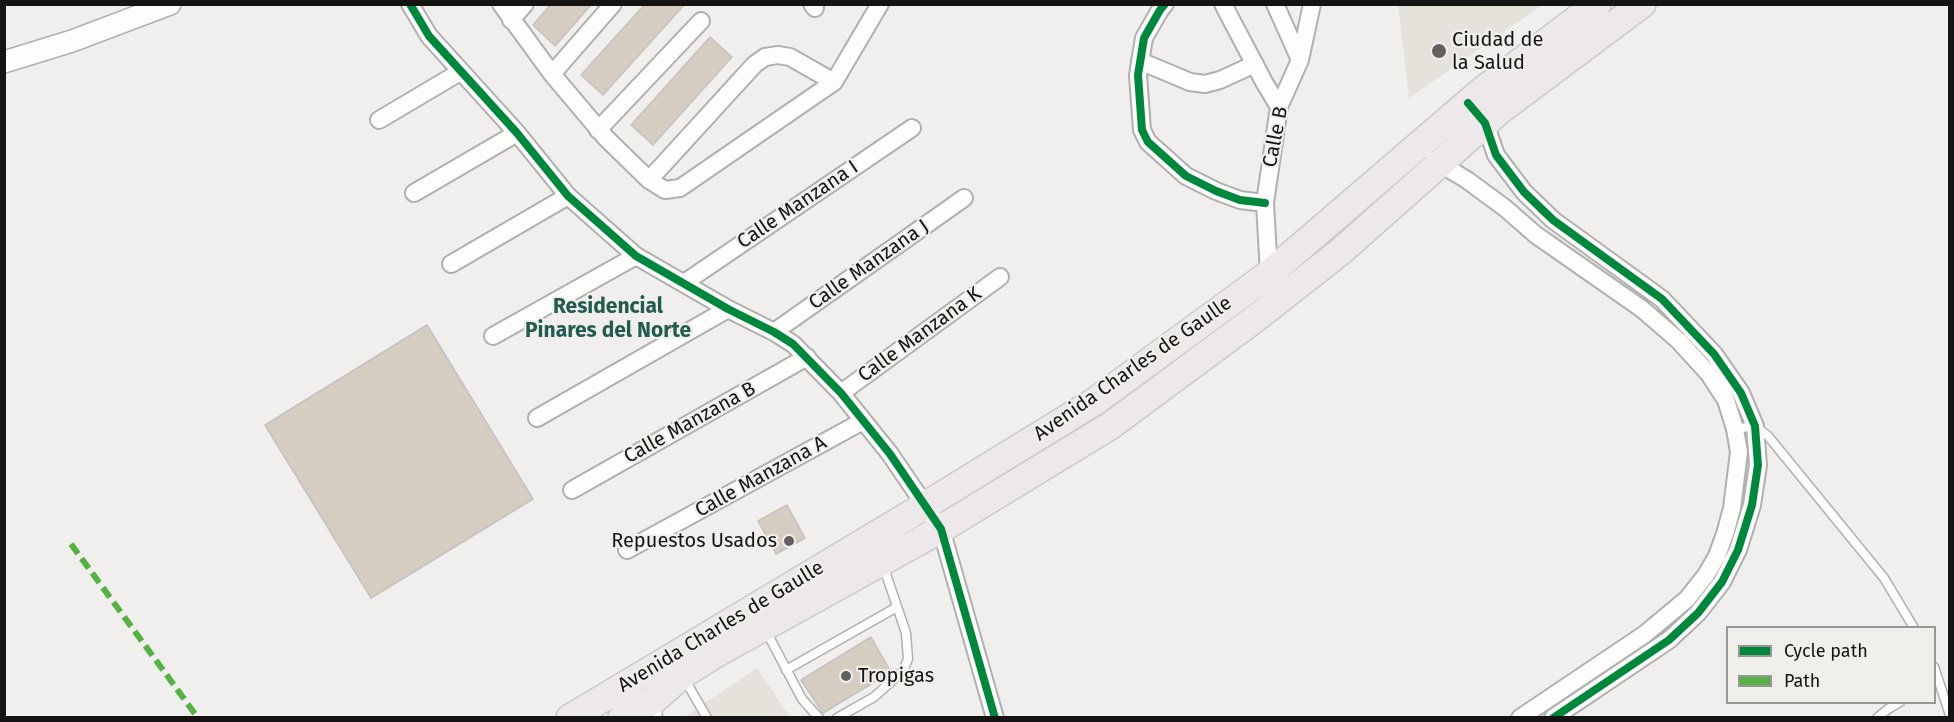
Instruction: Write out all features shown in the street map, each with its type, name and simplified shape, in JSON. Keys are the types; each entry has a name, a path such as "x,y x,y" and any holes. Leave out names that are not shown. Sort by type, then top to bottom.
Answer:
{"main road":[{"name":"Avenida Charles de Gaulle","path":"570,717 1094,402 1269,274 1416,148 1476,113 1642,4"},
{"name":"Avenida Charles de Gaulle","path":"622,717 656,708 682,675 941,529 1110,426 1256,318 1340,252 1440,164 1476,113 1586,8"},
{"path":"1094,402 1110,426"}],"street":[{"path":"5,61 72,41 170,4"},
{"path":"411,4 429,36 517,133 568,196 636,256 793,344 841,393 890,454 941,529 995,717"},
{"path":"501,4 552,74 598,130 649,180 665,190 680,188 834,81 880,4"},
{"path":"511,20 525,4"},
{"path":"552,74 613,4"},
{"path":"1166,4 1144,38 1137,75 1142,130 1148,142 1186,176 1240,200 1265,203"},
{"path":"1223,4 1279,107"},
{"path":"1275,4 1300,60"},
{"name":"Calle B","path":"1269,274 1265,203 1279,107 1300,60 1312,4"},
{"path":"598,130 701,21"},
{"path":"649,180 755,64 765,57 778,55 790,57 834,81"},
{"path":"1140,61 1190,82 1205,84 1220,80 1255,64"},
{"path":"379,120 460,72"},
{"path":"1476,113 1496,155 1508,174 1524,192 1553,220 1662,299 1714,354 1741,393 1755,426 1758,465 1752,505 1738,550 1722,582 1698,613 1669,640 1553,717"},
{"name":"Calle Manzana I","path":"684,283 912,128"},
{"path":"414,193 517,133"},
{"path":"1416,148 1467,180 1536,235 1642,309 1672,334 1709,374 1726,400 1735,429 1739,452 1732,508 1721,545 1706,575 1687,599 1645,634 1520,717"},
{"path":"451,264 568,196"},
{"name":"Calle Manzana J","path":"774,332 964,198"},
{"path":"493,336 636,256"},
{"name":"Calle Manzana K","path":"841,393 1000,277"},
{"path":"537,418 728,309"},
{"name":"Calle Manzana B","path":"572,490 807,357"},
{"name":"Calle Manzana A","path":"627,550 863,421"}],"lane":[{"path":"1735,429 1755,426 1768,436 1884,579 1913,626"},
{"path":"837,717 874,697 903,671 908,659 906,633 882,562"},
{"path":"786,670 897,607"},
{"path":"764,627 801,699 819,717"},
{"path":"682,675 707,717"},
{"path":"1936,679 1950,715"},
{"path":"1877,717 1896,704"}],"shaded area":[{"name":"Ciudad de la Salud","path":"1398,4 1542,4 1542,5 1409,98"},
{"path":"757,668 790,717 688,718 687,715"}],"building":[{"path":"551,4 592,4 555,46 533,25"},
{"path":"645,4 685,4 603,95 581,75"},
{"path":"710,37 732,57 653,145 631,125"},
{"path":"427,325 533,499 371,598 265,425"},
{"path":"787,505 805,538 776,554 758,521"},
{"name":"Tropigas","path":"871,637 891,672 823,713 801,680"}],"marked path":[{"path":"71,544 198,718"}],"cycle path":[{"path":"410,4 429,36 517,133 568,196 636,256 793,344 841,393 890,454 941,529 995,718"},
{"path":"1165,4 1144,38 1138,75 1142,130 1148,142 1186,176 1240,200 1265,203"},
{"path":"1468,103 1485,123 1496,155 1524,192 1553,220 1662,299 1714,354 1741,393 1755,426 1758,465 1752,505 1738,550 1722,582 1698,613 1669,640 1553,718"}],"place":[{"name":"Ciudad de la Salud","path":"1439,51"},
{"name":"Repuestos Usados","path":"789,541"},
{"name":"Tropigas","path":"846,676"}],"district":[{"name":"Residencial Pinares del Norte","path":"608,319"}]}
